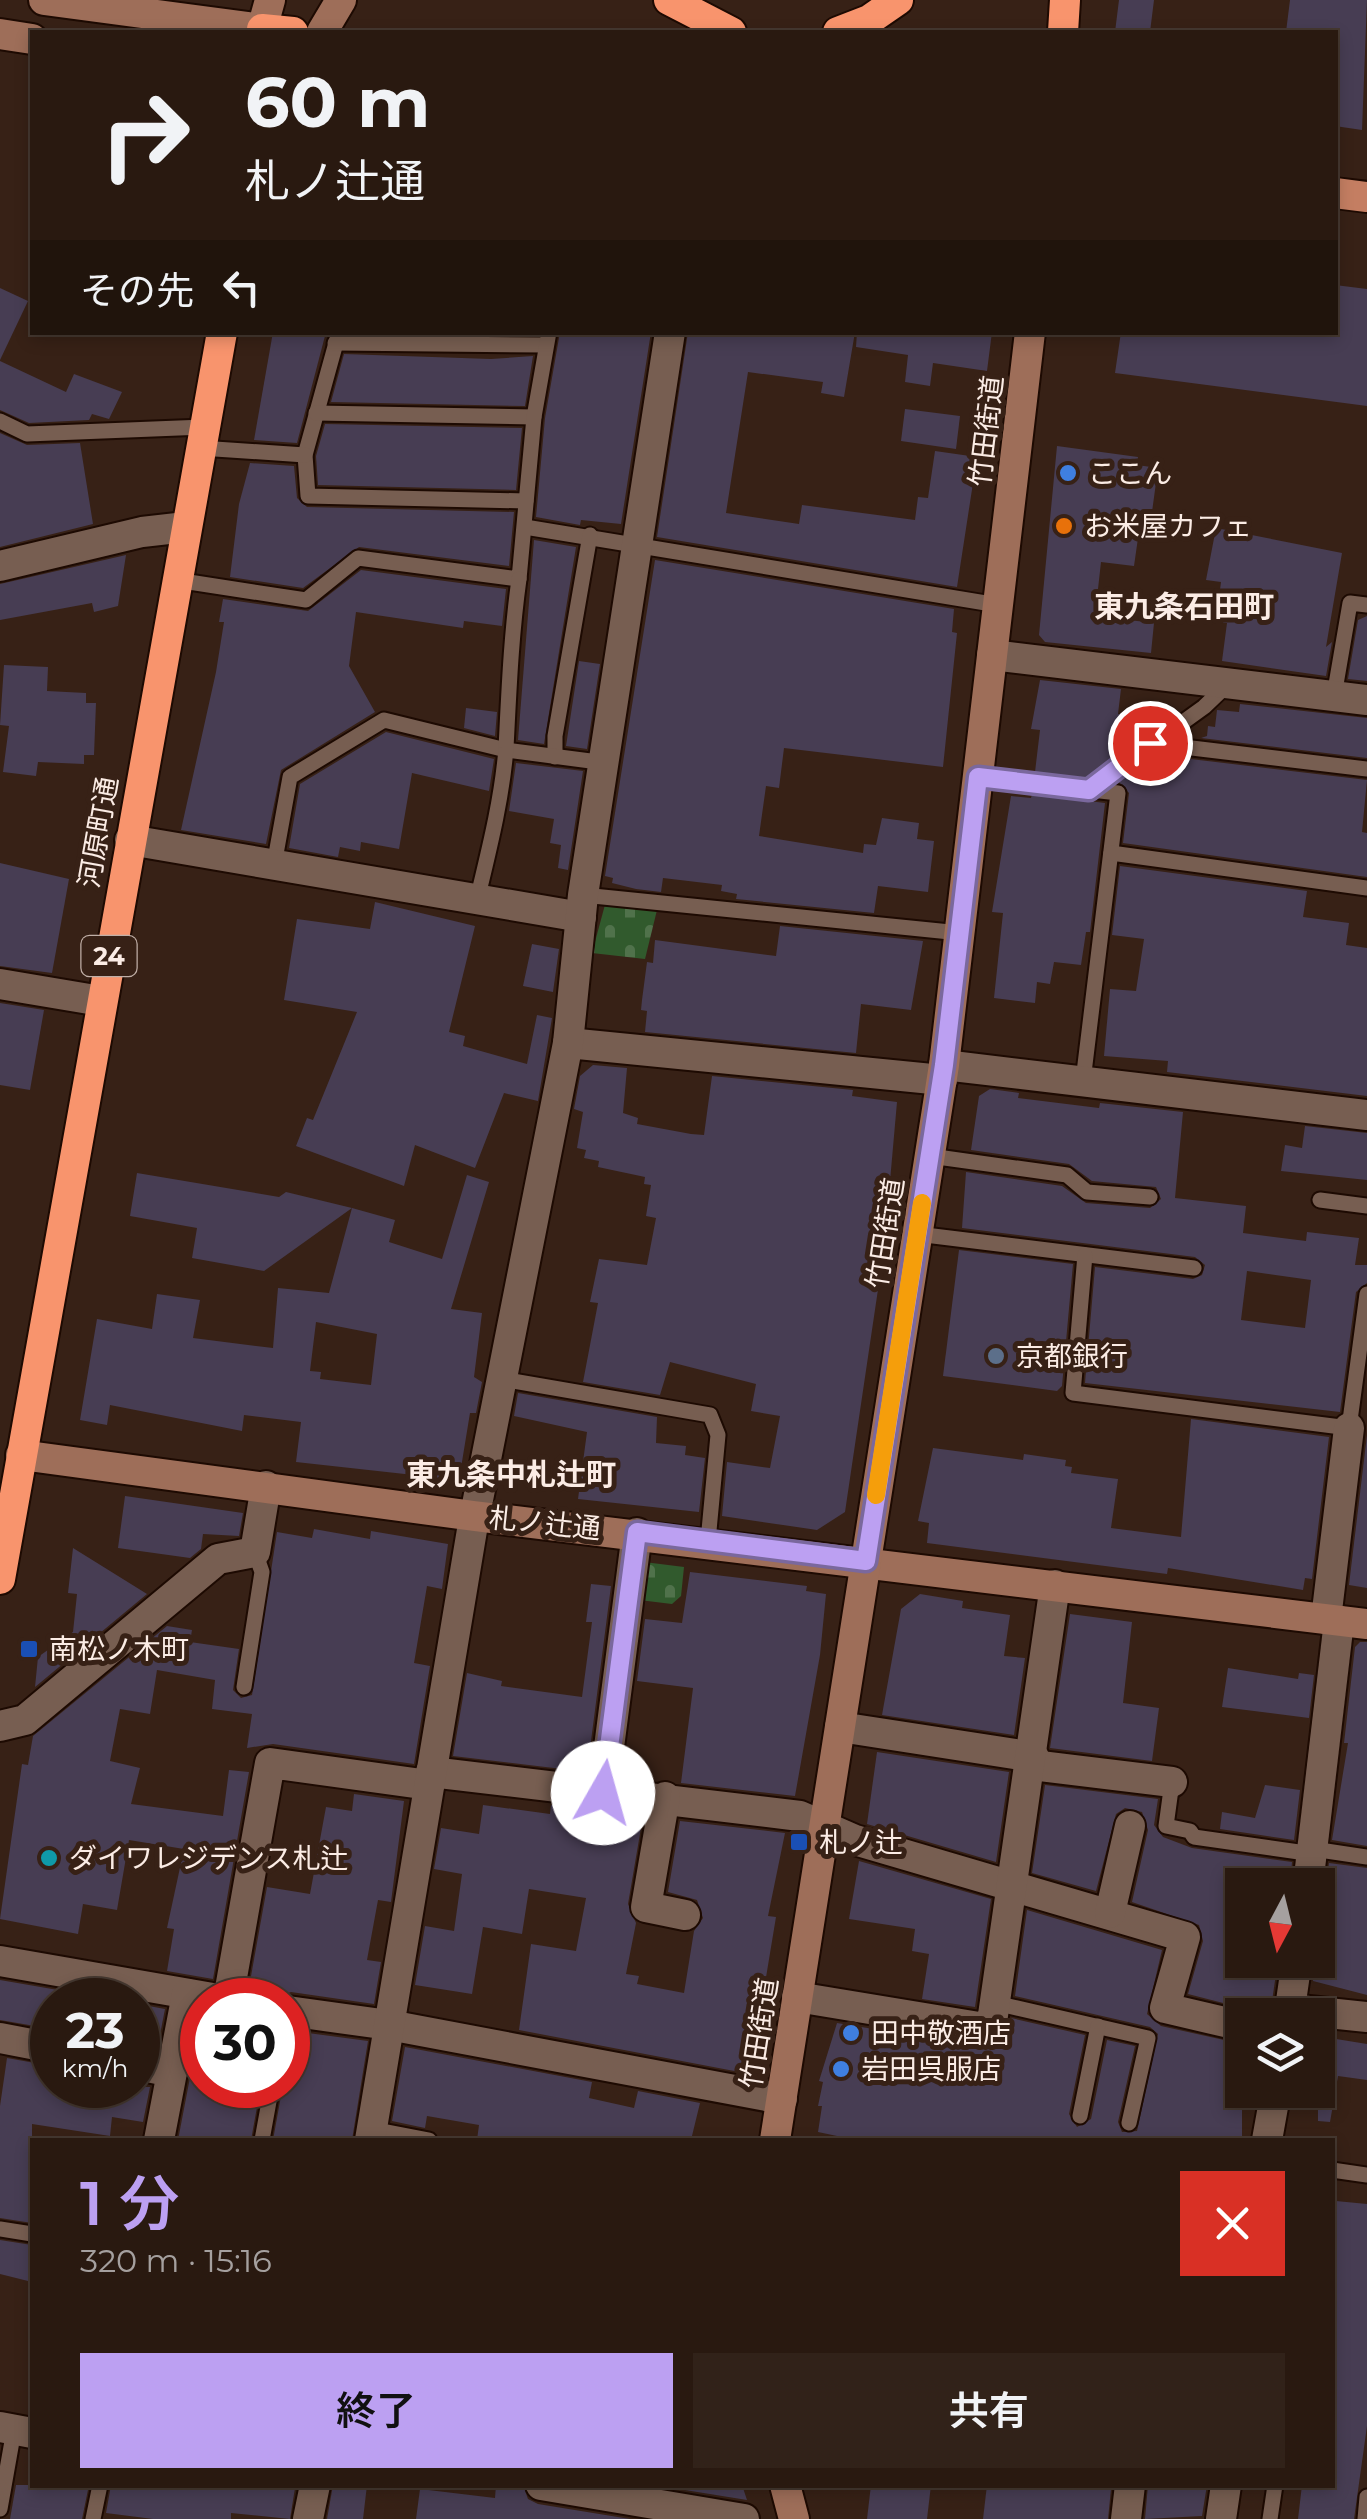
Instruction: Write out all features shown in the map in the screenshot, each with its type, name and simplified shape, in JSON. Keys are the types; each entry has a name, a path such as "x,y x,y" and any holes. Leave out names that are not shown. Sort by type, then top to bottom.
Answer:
{"highway":[{"path":"670,0 695,17 726,30"},
{"path":"843,30 869,20 898,0"},
{"path":"1062,30 1065,0"},
{"name":"河原町通","path":"0,1579 221,335"}],"main road":[{"path":"44,0 272,23"},
{"path":"323,30 342,0"},
{"path":"0,34 30,39"},
{"path":"1338,193 1367,197"},
{"name":"竹田街道","path":"775,2138 943,1072 1030,335"},
{"name":"札ノ辻通","path":"21,1455 474,1516 637,1532 1344,1621"},
{"path":"786,2488 794,2519"}],"street":[{"path":"371,2135 474,1516 568,1043 582,906 670,335"},
{"path":"0,566 142,532 186,527"},
{"path":"992,655 1367,700"},
{"path":"130,840 477,900 582,906"},
{"path":"0,984 101,1001"},
{"path":"568,1043 1083,1081 1367,1115"},
{"path":"1311,1868 1344,1621 1349,1428"},
{"path":"0,1726 25,1720 218,1559 255,1552 266,1486"},
{"path":"603,1793 637,1532"},
{"path":"798,1996 991,2029 1056,1585"},
{"path":"840,1727 1172,1782"},
{"path":"230,1978 270,1763 664,1797 800,1816 824,1830 1186,1937 1166,2008 1225,2022"},
{"path":"664,1797 646,1907 685,1915"},
{"path":"1110,1913 1130,1826"},
{"path":"0,1961 180,1993"},
{"path":"310,2014 390,2025 782,2099"},
{"path":"1335,2015 1367,2017"},
{"path":"160,2138 180,2030"},
{"path":"0,2038 30,2044"},
{"path":"160,2070 172,2072"},
{"path":"1267,2138 1273,2108"},
{"path":"308,2519 314,2488"},
{"path":"559,2488 744,2519"},
{"path":"1126,2519 1130,2488"},
{"path":"1221,2519 1226,2488"}],"lane":[{"path":"477,900 495,826 506,750 506,676 526,527 534,417 547,339 337,338 306,455 308,496 526,500"},
{"path":"316,413 534,417"},
{"path":"0,421 27,434 202,438 306,455"},
{"path":"526,527 998,605"},
{"path":"555,757 555,736 590,536"},
{"path":"176,580 306,600 358,558 519,579"},
{"path":"1334,696 1350,603 1367,604"},
{"path":"1089,790 1204,707 1228,684"},
{"path":"274,865 290,777 384,720 506,750 606,764"},
{"path":"1150,743 1367,768"},
{"path":"978,777 1118,793 1083,1081"},
{"path":"1112,854 1367,888"},
{"path":"582,906 960,933"},
{"path":"930,1156 1067,1175 1087,1192 1150,1196"},
{"path":"1320,1200 1367,1206"},
{"path":"917,1234 1194,1268"},
{"path":"1085,1255 1073,1394 1349,1428 1367,1294"},
{"path":"501,1379 710,1415 718,1434 708,1542"},
{"path":"244,1687 262,1572 255,1552"},
{"path":"1172,1782 1166,1826 1190,1831 1194,1837 1367,1857"},
{"path":"995,2002 1148,2038 1129,2123"},
{"path":"1080,2116 1098,2026"},
{"path":"262,2138 268,2108"},
{"path":"371,2135 406,2138"},
{"path":"1335,2170 1367,2174"},
{"path":"0,2229 30,2234"},
{"path":"0,2510 16,2430"},
{"path":"93,2519 99,2488"},
{"path":"1270,2519 1274,2488"},
{"path":"1364,2519 1367,2497"}],"green space":[{"path":"606,901 657,910 645,959 592,953"},
{"path":"636,1561 684,1567 681,1596 672,1604 631,1599"}],"building":[{"path":"1119,0 1154,0 1150,30 1115,30"},
{"path":"1290,0 1367,0 1362,130 1338,126 1338,30 1286,30"},
{"path":"1338,285 1367,289 1367,406 1115,373 1121,335 1338,335"},
{"path":"0,288 28,301 0,360"},
{"path":"272,335 325,335 297,443 254,440"},
{"path":"559,335 651,335 621,524 581,520 580,525 536,517 545,418"},
{"path":"688,335 854,335 844,397 821,393 823,382 748,372 726,513 799,524 802,505 915,520 918,497 928,498 935,451 977,457 957,587 657,537"},
{"path":"857,335 992,335 987,371 933,363 930,386 905,382 908,355 856,347"},
{"path":"344,354 491,359 533,356 525,406 331,402"},
{"path":"0,361 66,392 74,374 122,392 109,419 92,414 89,420 29,423 0,410"},
{"path":"905,409 960,416 956,449 901,441"},
{"path":"325,424 522,428 516,490 318,485 316,456"},
{"path":"0,433 27,445 80,443 93,524 0,547"},
{"path":"1057,446 1138,457 1137,465 1158,468 1152,512 1142,510 1134,566 1101,562 1095,616 1154,623 1151,653 1045,642 1039,635"},
{"path":"250,463 294,466 297,498 307,507 514,512 509,566 359,547 303,588 230,577 239,504"},
{"path":"1216,528 1342,553 1326,647 1332,642 1326,676 1222,661 1227,623 1216,622 1221,582 1206,580"},
{"path":"534,540 576,547 544,744 518,740"},
{"path":"126,555 118,606 94,612 92,603 0,620 0,584"},
{"path":"655,560 954,609 952,632 957,633 943,767 784,748 779,788 766,786 759,836 863,853 864,844 876,845 882,818 919,823 917,839 934,841 928,892 878,886 874,913 736,899 737,894 721,891 722,885 663,878 661,892 636,889 612,883 613,878 605,876"},
{"path":"361,570 506,589 502,626 464,621 463,628 356,612 349,666 375,712 281,770 266,844 181,830 216,672 224,622 219,622 223,599 308,611"},
{"path":"1367,616 1367,681 1348,679 1358,620"},
{"path":"579,661 600,664 587,749 566,746"},
{"path":"4,665 48,667 47,691 86,693 86,703 96,703 94,755 84,755 84,764 38,762 36,776 3,772 9,726 0,725"},
{"path":"1040,680 1121,689 1118,714 1148,717 1146,733 1086,778 1035,772 1040,730 1031,729"},
{"path":"1240,704 1367,718 1367,758 1201,738 1207,736 1208,726 1215,727 1217,710 1239,712"},
{"path":"466,708 497,712 495,736 464,728"},
{"path":"386,732 494,759 489,791 412,773 399,849 361,842 360,851 340,847 338,857 289,848 300,784"},
{"path":"1157,755 1367,780 1362,832 1367,833 1367,877 1123,843 1129,793 1119,782"},
{"path":"516,763 583,771 568,870 558,868 561,845 550,843 554,819 509,811"},
{"path":"1032,794 1105,803 1090,932 1086,932 1081,965 1054,962 1050,984 1037,982 1035,1003 994,998 1003,913 992,912 1011,796 1031,798"},
{"path":"0,863 69,879 52,973 0,966"},
{"path":"1120,866 1307,891 1303,917 1349,923 1346,945 1367,948 1367,1096 1167,1072 1168,1061 1104,1056 1110,989 1136,991 1144,939 1112,935"},
{"path":"375,902 475,926 449,1032 465,1036 463,1046 527,1064 537,1015 552,1018 538,1101 504,1093 475,1168 415,1145 404,1186 296,1146 307,1118 313,1120 357,1012 284,1000 297,919 370,929"},
{"path":"780,926 923,941 911,1010 861,1004 856,1053 645,1032 647,1011 641,1010 642,1000 647,962 653,963 655,940 776,956"},
{"path":"532,944 559,949 553,992 523,986"},
{"path":"0,1003 44,1010 30,1090 0,1085"},
{"path":"593,1065 627,1068 623,1113 638,1118 637,1124 691,1134 704,1135 712,1076 853,1090 852,1096 897,1102 884,1249 845,1512 817,1530 722,1516 727,1462 770,1468 780,1416 751,1411 756,1384 670,1362 660,1395 583,1382 598,1303 590,1302 599,1259 647,1265 656,1218 646,1216 651,1185 644,1184 645,1177 598,1167 599,1161 584,1158 586,1150 577,1148 583,1112 574,1109 580,1076"},
{"path":"990,1089 1019,1093 1018,1098 1099,1108 1100,1103 1183,1112 1175,1198 1246,1206 1243,1233 1306,1241 1307,1232 1359,1238 1355,1265 1367,1265 1367,1283 1356,1292 1340,1412 1085,1383 1095,1267 1193,1279 1202,1275 1205,1265 1195,1257 962,1228 966,1172 1062,1186 1086,1203 1150,1208 1161,1199 1156,1187 1092,1181 1069,1164 971,1150 979,1096","holes":["1247,1271 1311,1280 1305,1328 1241,1320"]},
{"path":"1305,1126 1367,1133 1367,1180 1281,1171 1285,1145 1302,1148"},
{"path":"137,1173 279,1197 286,1192 352,1208 264,1271 192,1258 197,1228 130,1216"},
{"path":"467,1175 489,1182 451,1309 482,1313 474,1377 482,1382 476,1413 470,1413 459,1480 296,1462 301,1422 244,1415 242,1431 110,1405 107,1425 80,1420 97,1319 152,1329 157,1294 200,1300 193,1338 273,1348 278,1288 329,1293 352,1208 395,1220 389,1242 442,1259","holes":["316,1322 377,1334 371,1385 320,1379 321,1372 310,1371"]},
{"path":"959,1250 1073,1264 1062,1386 1057,1391 943,1376"},
{"path":"518,1393 657,1417 656,1443 686,1446 685,1455 705,1458 699,1512 578,1499 587,1432 514,1416"},
{"path":"1191,1419 1329,1437 1312,1579 1305,1578 1303,1590 1168,1568 1167,1574 927,1543 929,1523 918,1521 933,1448 1023,1460 1024,1454 1066,1460 1065,1466 1072,1467 1071,1473 1118,1479 1111,1528 1181,1537"},
{"path":"1367,1435 1367,1588 1349,1585"},
{"path":"125,1496 243,1513 239,1536 203,1534 201,1549 190,1558 118,1548"},
{"path":"314,1529 370,1539 371,1531 448,1544 442,1589 427,1586 414,1663 430,1666 414,1764 273,1744 247,1748 252,1714 212,1709 215,1680 157,1670 150,1714 120,1709 110,1761 140,1768 131,1804 223,1816 229,1770 249,1772 213,1978 167,1971 174,1929 167,1928 184,1849 129,1840 117,1910 83,1904 78,1934 0,1919 22,1764 28,1765 33,1736 167,1626 192,1630 190,1642 239,1649 233,1690 241,1698 252,1695 277,1532 312,1538"},
{"path":"73,1548 147,1594 35,1687 38,1657 73,1632 77,1594 68,1593"},
{"path":"690,1572 807,1586 806,1591 826,1594 820,1655 795,1796 681,1783 693,1688 637,1681 645,1619 682,1623"},
{"path":"591,1584 611,1586 587,1772 453,1756 467,1673 502,1681 501,1686 582,1697 592,1622 586,1622"},
{"path":"920,1594 963,1601 962,1608 1010,1615 1004,1656 1025,1658 1014,1735 882,1715 901,1609"},
{"path":"1070,1614 1132,1622 1123,1703 1159,1708 1152,1761 1050,1748"},
{"path":"1367,1642 1367,1846 1332,1840 1348,1743 1344,1743 1355,1647"},
{"path":"1228,1668 1298,1679 1299,1673 1314,1675 1309,1718 1222,1707"},
{"path":"877,1752 1009,1772 996,1862 867,1824"},
{"path":"1045,1785 1158,1799 1154,1825 1163,1837 1192,1848 1292,1862 1291,1868 1225,1868 1225,1978 1275,1978 1272,1998 1225,1998 1225,2003 1188,1994 1203,1941 1199,1925 1132,1902 1148,1830 1142,1812 1125,1808 1116,1814 1096,1891 1032,1873"},
{"path":"1265,1785 1300,1790 1294,1840 1220,1829 1222,1812 1255,1818"},
{"path":"354,1794 404,1801 391,1902 378,1900 367,1960 381,1962 374,2004 310,1995 310,1978 251,1978 267,1887 310,1894 326,1807 352,1811"},
{"path":"483,1805 550,1814 551,1805 643,1816 628,1904 636,1923 626,1974 639,1976 637,1984 684,1993 694,1931 703,1918 697,1900 668,1892 680,1821 785,1833 768,1916 776,1917 750,2074 519,2030 531,1944 576,1951 586,1898 529,1889 522,1934 483,1927 472,1994 415,1985 425,1926 454,1931 462,1874 434,1869 441,1828 479,1834"},
{"path":"859,1861 991,1899 975,2007 922,1999 929,1954 912,1951 915,1929 849,1919"},
{"path":"1329,1863 1367,1868 1367,1995 1313,1981 1335,1978 1335,1868 1328,1868"},
{"path":"1027,1910 1162,1950 1147,2014 1161,2026 1225,2040 1225,2108 1242,2108 1242,2138 846,2138 818,2132 823,2082 819,2081 837,2023 989,2048 1006,2040 1011,2018 1085,2035 1069,2114 1077,2127 1091,2119 1107,2040 1135,2046 1118,2122 1122,2132 1137,2131 1158,2034 1150,2027 1015,1996"},
{"path":"0,1980 30,1985 30,2025 0,2020"},
{"path":"160,2008 165,2009 160,2035"},
{"path":"310,2033 368,2041 352,2138 273,2138 279,2108 310,2108"},
{"path":"1335,2039 1367,2044 1367,2080 1338,2076 1335,2093"},
{"path":"405,2047 592,2082 589,2098 634,2108 638,2091 700,2103 691,2138 477,2138 479,2125 427,2116 425,2128 392,2121"},
{"path":"7,2058 30,2062 30,2108 146,2108 143,2122 112,2117 110,2136 32,2124 30,2223 0,2218 0,2106"},
{"path":"184,2108 257,2108 251,2138 178,2138"},
{"path":"1318,2108 1332,2108 1330,2122 1318,2121"},
{"path":"1336,2201 1367,2204 1367,2426 1354,2519 1298,2519 1302,2488 1335,2488"},
{"path":"0,2240 30,2245 30,2282 0,2274"},
{"path":"16,2485 88,2488 82,2519 10,2519"},
{"path":"110,2488 295,2488 290,2519 231,2513 231,2519 153,2519 106,2513"},
{"path":"332,2488 367,2488 363,2519 327,2519"},
{"path":"496,2488 524,2488 528,2499 538,2504 630,2519 416,2519 420,2489 495,2498"},
{"path":"673,2488 743,2488 747,2500"},
{"path":"871,2488 931,2488 927,2519 867,2519"},
{"path":"987,2488 1111,2489 1108,2519 983,2519"},
{"path":"1148,2488 1207,2488 1202,2516 1145,2519"}],"slow traffic":[{"path":"876,1495 922,1203"}],"place":[{"name":"ここん","path":"1068,473"},
{"name":"お米屋カフェ","path":"1064,526"},
{"name":"京都銀行","path":"996,1356"},
{"name":"南松ノ木町","path":"29,1649"},
{"name":"札ノ辻","path":"799,1842"},
{"name":"ダイワレジデンス札辻","path":"49,1858"},
{"name":"田中敬酒店","path":"851,2033"},
{"name":"岩田呉服店","path":"841,2069"}],"district":[{"name":"東九条石田町","path":"1184,606"},
{"name":"東九条中札辻町","path":"511,1474"}],"route":[{"path":"603,1793 637,1532 866,1561 944,1065 978,777 1089,790 1150,743"}]}
